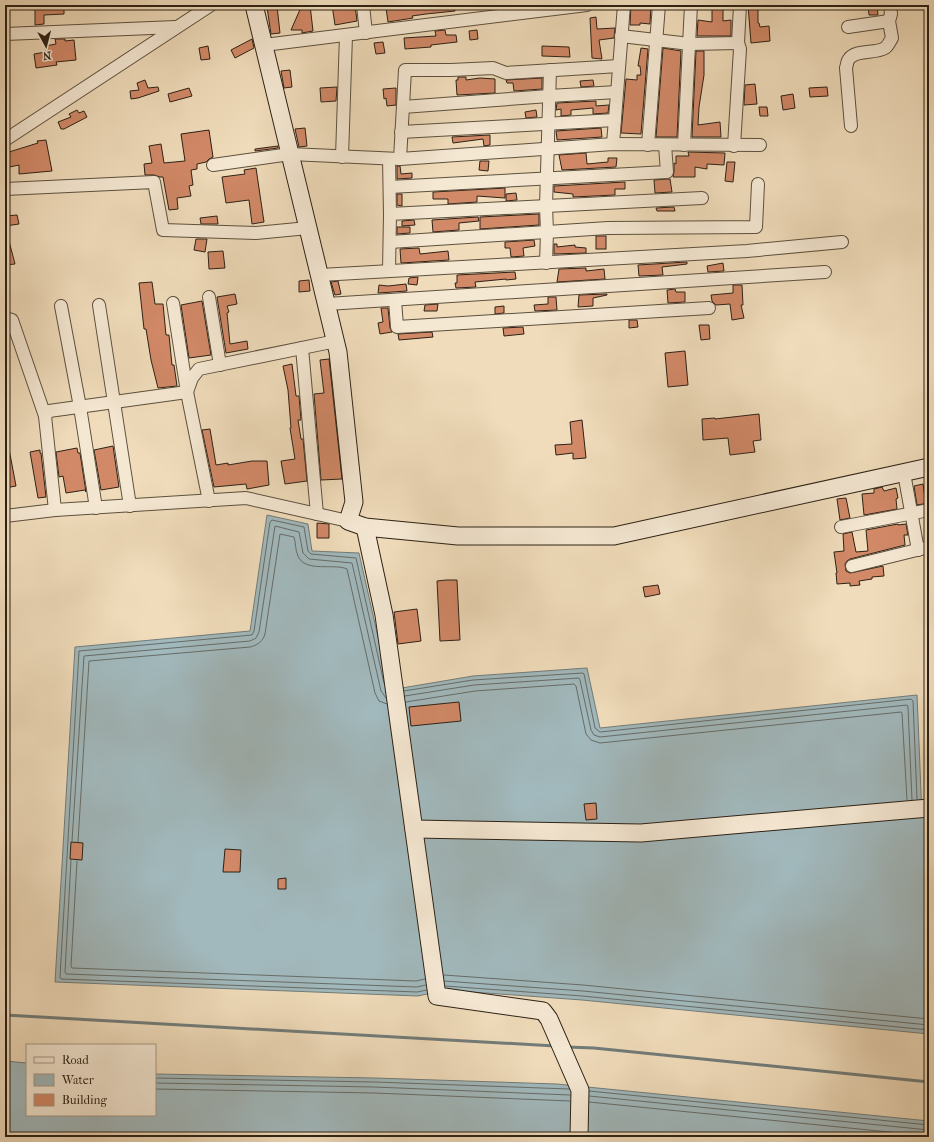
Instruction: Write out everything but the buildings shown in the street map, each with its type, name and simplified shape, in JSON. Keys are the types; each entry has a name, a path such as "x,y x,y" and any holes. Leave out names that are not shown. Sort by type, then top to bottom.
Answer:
{"street":[{"path":"5,140 211,5"},
{"path":"254,5 336,341 354,502 348,521"},
{"path":"363,5 366,33"},
{"path":"264,45 366,33 547,7 587,5"},
{"path":"613,144 624,5"},
{"path":"648,145 659,5"},
{"path":"684,145 691,5"},
{"path":"734,146 740,49 738,43 740,5"},
{"path":"851,126 846,68 848,59 861,53 885,48 892,38 889,21 891,14 890,5"},
{"path":"848,27 889,21"},
{"path":"5,34 177,27"},
{"path":"342,157 346,35"},
{"path":"621,36 690,44 738,43"},
{"path":"390,271 390,187 394,159 401,132 405,70 493,68 506,73 619,66"},
{"path":"546,263 547,150 550,70"},
{"path":"403,107 617,92"},
{"path":"401,132 615,120"},
{"path":"213,165 290,154 394,159 547,150 613,144 760,146"},
{"path":"390,187 667,172 665,145"},
{"path":"5,189 154,182 163,230 256,233 308,228"},
{"path":"390,242 608,228 756,226 758,184"},
{"path":"390,214 702,198"},
{"path":"320,275 747,251 842,242"},
{"path":"327,304 825,272"},
{"path":"209,297 220,365"},
{"path":"395,300 397,327 709,308"},
{"path":"173,304 187,392 209,500"},
{"path":"99,305 130,506"},
{"path":"61,306 80,406 96,508"},
{"path":"5,318 12,320 45,416 56,510"},
{"path":"187,392 192,378 199,369 336,341"},
{"path":"302,348 317,514"},
{"path":"45,416 49,411 187,392"},
{"path":"5,516 56,510 246,498 348,521 365,527 458,536 614,536 929,467"},
{"path":"852,566 924,549 912,514 904,473"},
{"path":"841,527 929,510"},
{"path":"365,527 384,615 437,996 543,1010 549,1019 580,1090 579,1137"},
{"path":"414,829 641,834 929,808"}],"water":[{"path":"267,515 308,524 312,551 359,553 390,690 473,676 587,668 600,728 917,695 922,816 929,817 929,1034 582,1000 445,990 418,996 55,982 75,647 250,631"},
{"path":"5,1061 26,1063 26,1116 156,1116 156,1074 375,1078 557,1084 929,1121 929,1137 5,1137"}],"waterway":[{"path":"5,1015 555,1046"},
{"path":"567,1047 594,1048 929,1082"}]}
